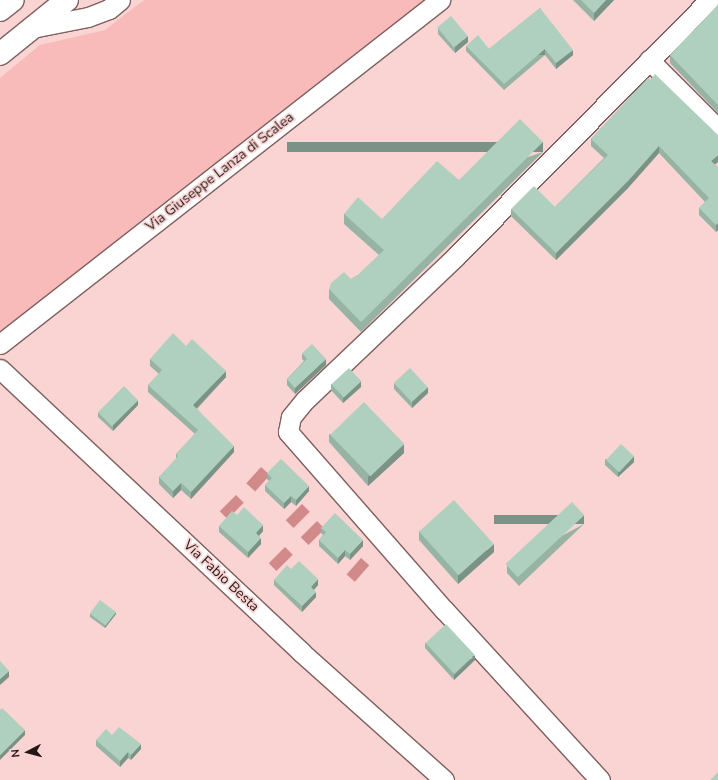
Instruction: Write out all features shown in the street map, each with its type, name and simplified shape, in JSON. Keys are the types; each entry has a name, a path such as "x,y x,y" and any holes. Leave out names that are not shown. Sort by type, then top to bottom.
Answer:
{"street":[{"path":"0,10 13,0"},
{"path":"0,54 67,0"},
{"path":"32,28 88,17 109,8 120,0"},
{"name":"Via Giuseppe Lanza di Scalea","path":"0,344 440,0"},
{"path":"600,780 444,610 288,432 291,417 305,400 456,256 709,0"},
{"path":"649,60 718,129"},
{"name":"Via Fabio Besta","path":"0,369 301,652 444,780"}],"shaded area":[{"path":"144,0 424,0 0,334 0,78 40,45 105,30"},
{"path":"261,467 270,475 255,491 246,483"},
{"path":"236,495 244,503 228,519 220,511"},
{"path":"302,504 310,512 294,528 286,520"},
{"path":"317,521 325,529 309,545 301,537"},
{"path":"285,547 293,555 277,571 269,563"},
{"path":"361,558 369,565 355,582 347,575"}],"building":[{"path":"581,0 606,0 594,13"},
{"path":"718,5 718,105 670,55"},
{"path":"540,8 573,50 556,63 545,49 504,84 466,46 478,35 489,49"},
{"path":"451,16 468,36 454,47 437,28"},
{"path":"655,74 718,135 718,155 711,161 718,167 718,223 716,225 699,208 709,198 659,146 628,181 556,253 511,209 534,186 555,207 608,155 591,139 648,78 650,80"},
{"path":"520,119 543,142 361,322 329,289 331,283 344,272 351,279 358,275 384,250 344,214 358,197 382,219 437,161 459,180"},
{"path":"173,333 186,346 192,339 226,371 193,405 234,446 191,492 181,483 173,491 159,477 178,456 176,454 198,430 148,385 162,370 150,359"},
{"path":"312,344 326,359 295,388 287,379 307,359 302,353"},
{"path":"349,368 361,381 344,398 331,384"},
{"path":"410,368 428,387 412,402 394,383"},
{"path":"124,386 138,400 112,426 98,412"},
{"path":"364,402 404,444 370,476 330,435"},
{"path":"621,444 634,456 619,472 606,460"},
{"path":"281,459 309,486 296,500 291,496 284,503 265,485 272,478 267,473"},
{"path":"454,500 493,544 459,575 419,531"},
{"path":"572,502 584,515 518,577 505,564"},
{"path":"244,507 263,525 256,533 261,538 248,552 219,526 232,511 237,515"},
{"path":"335,513 363,540 350,554 345,550 338,558 319,540 326,532 321,528"},
{"path":"299,561 318,579 311,587 316,592 302,606 274,580 287,565 291,569"},
{"path":"100,600 116,612 106,626 90,614"},
{"path":"446,624 475,655 454,674 426,643"},
{"path":"0,661 9,671 0,679"},
{"path":"2,708 25,730 0,755 0,710"},
{"path":"119,727 141,744 131,755 128,752 120,761 96,740 106,729 112,735"},
{"path":"718,772 718,780 710,780"}]}
